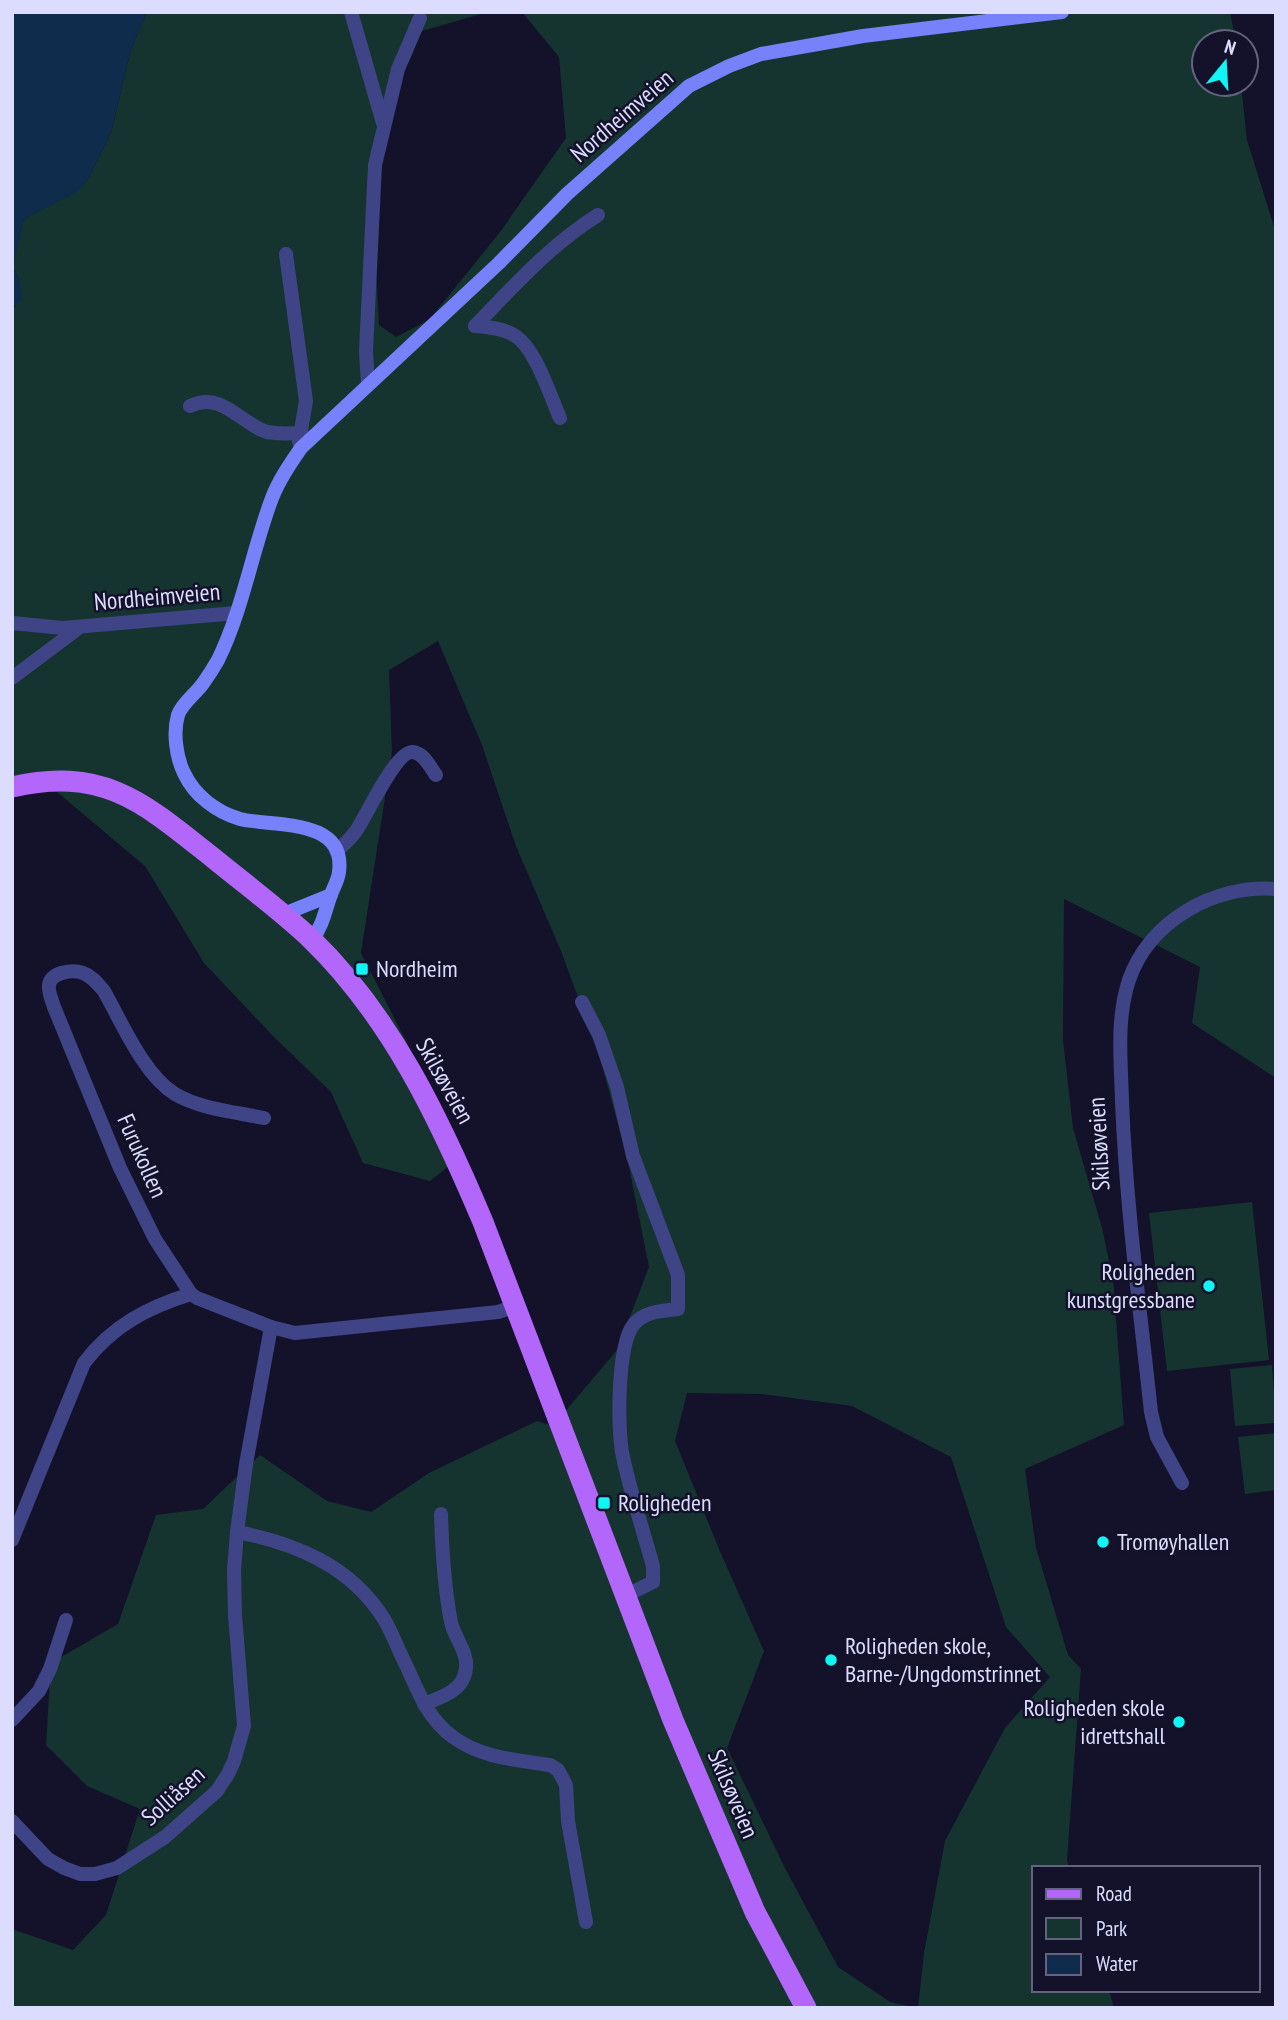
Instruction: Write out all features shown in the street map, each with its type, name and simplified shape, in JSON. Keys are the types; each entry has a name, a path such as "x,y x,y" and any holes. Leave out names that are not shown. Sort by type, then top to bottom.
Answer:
{"main road":[{"name":"Nordheimveien","path":"337,851 321,833 292,825 240,818 206,802 184,773 179,759 176,733 178,713 204,683 218,659 236,613 272,497 302,440 368,384 499,263 567,194 689,86 761,54 863,36 1062,12"},
{"name":"Skilsøveien","path":"12,787 49,779 68,780 95,783 125,794 170,824 284,914 348,980 385,1030 421,1088 456,1156 701,1788 755,1912 806,2008"},
{"path":"312,940 319,930 340,869 337,851"},
{"path":"284,914 331,895"}],"street":[{"path":"351,12 384,124"},
{"path":"368,384 366,351 375,164 398,69 421,18"},
{"path":"560,418 527,346 513,334 489,327 475,327 543,256 573,231 598,215"},
{"path":"190,406 198,402 213,402 230,409 265,431 302,440 306,401 286,254"},
{"name":"Nordheimveien","path":"12,623 63,628 236,613"},
{"name":"Nordheimveien","path":"12,678 81,626"},
{"path":"337,851 355,832 388,775 405,754 411,751 421,754 436,775"},
{"name":"Skilsøveien","path":"1182,1483 1157,1437 1150,1399 1130,1217 1123,1122 1121,1022 1124,999 1129,979 1152,942 1185,911 1209,899 1236,891 1276,889"},
{"name":"Furukollen","path":"191,1294 155,1239 120,1168 54,1007 48,988 51,980 57,975 71,972 82,972 94,979 160,1083 176,1094 193,1102 264,1118"},
{"path":"582,1002 599,1035 617,1087 633,1156 678,1275 678,1309 647,1314 639,1319 632,1325 623,1351 619,1392 622,1454 653,1566 653,1582 625,1596"},
{"path":"12,1540 84,1363 96,1346 125,1322 148,1308 191,1294 271,1327 295,1333 310,1333 498,1312 516,1306"},
{"name":"Solliåsen","path":"12,1821 48,1858 80,1874 95,1874 117,1868 166,1837 217,1791 234,1761 244,1726 235,1615 237,1532 246,1464 271,1327"},
{"path":"424,1704 458,1687 467,1670 466,1660 452,1627 443,1582 441,1514"},
{"path":"237,1532 293,1545 321,1559 343,1575 384,1619 424,1704 437,1724 455,1739 478,1751 550,1765 558,1770 566,1785 568,1821 586,1922"},
{"path":"12,1720 39,1691 50,1668 66,1620"}],"green space":[{"path":"147,12 488,12 422,31 388,99 373,212 379,325 396,337 429,320 500,232 566,138 559,57 522,12 1230,12 1233,28 1190,28 1190,98 1242,98 1247,140 1276,233 1276,1078 1192,1023 1200,967 1064,899 1063,1040 1073,1128 1102,1228 1113,1280 1124,1425 1025,1469 1036,1548 1068,1655 1081,1669 1068,1866 1032,1866 1032,1992 1110,1992 1114,2008 918,2008 924,1953 945,1841 1005,1728 1050,1677 1006,1627 951,1457 852,1406 762,1394 687,1393 675,1441 764,1651 727,1748 785,1868 838,1967 890,2002 917,2008 12,2008 12,1929 73,1950 106,1915 140,1809 87,1786 46,1745 51,1663 118,1624 156,1515 203,1509 260,1455 327,1501 371,1512 429,1473 537,1421 553,1426 617,1350 649,1267 627,1157 598,1051 561,951 516,846 482,745 438,641 389,670 392,752 361,953 413,1055 454,1162 430,1181 363,1163 331,1092 204,963 145,866 57,792 12,792 12,308 15,307 20,281 13,261 24,219 76,192 88,179 111,133 130,53"},
{"name":"Roligheden kunstgressbane","path":"1252,1202 1269,1360 1167,1371 1149,1213"},
{"path":"1272,1365 1276,1423 1235,1426 1230,1369"},
{"path":"1276,1433 1276,1490 1245,1494 1238,1437"}],"water":[{"path":"12,12 147,12 130,53 111,133 88,179 77,192 24,219 13,267 20,281 22,300 12,308"}],"place":[{"name":"Nordheim","path":"362,969"},
{"name":"Roligheden kunstgressbane","path":"1209,1286"},
{"name":"Roligheden","path":"604,1503"},
{"name":"Tromøyhallen","path":"1103,1542"},
{"name":"Roligheden skole, Barne-/Ungdomstrinnet","path":"831,1660"},
{"name":"Roligheden skole idrettshall","path":"1179,1722"}]}
